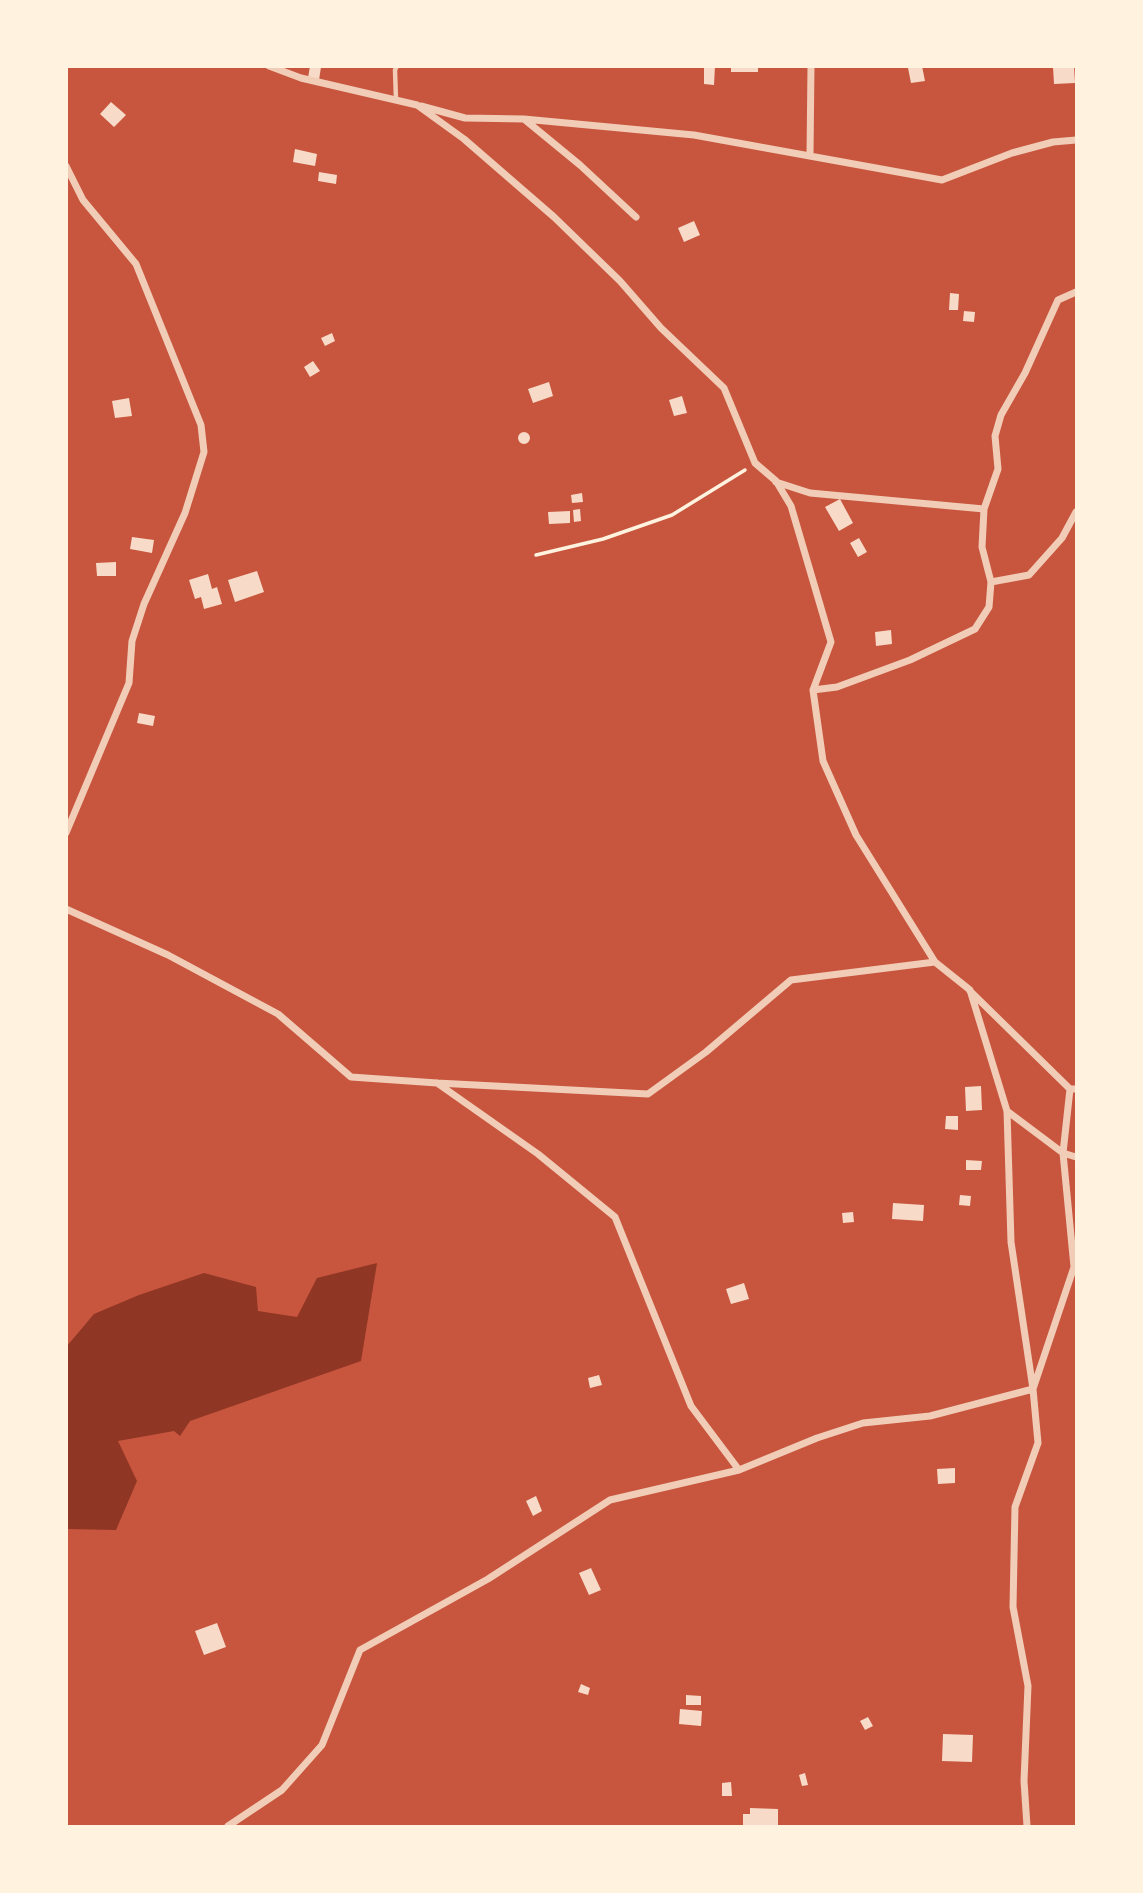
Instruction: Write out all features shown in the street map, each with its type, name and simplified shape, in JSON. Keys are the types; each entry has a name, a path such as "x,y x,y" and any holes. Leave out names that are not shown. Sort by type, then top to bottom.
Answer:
{"street":[{"path":"268,66 301,78 465,118 524,119 694,135 942,180 1012,153 1053,142 1076,140"},
{"path":"810,155 811,66"},
{"path":"417,105 464,139 554,217 620,281 661,328 724,388 755,463 776,481 790,506 831,642 813,690 823,761 856,835 935,962 970,990 1073,1089 1063,1153 1074,1267 1033,1389"},
{"path":"524,119 580,165 636,217"},
{"path":"66,166 83,200 136,264 201,425 204,452 184,513 140,616 132,641 129,683 66,833"},
{"path":"813,690 837,687 910,660 975,629 989,607 991,582 982,547 984,509 998,470 995,436 1001,415 1025,373 1058,300 1076,292"},
{"path":"776,481 810,493 984,509"},
{"path":"991,582 1029,575 1062,538 1076,512"},
{"path":"66,909 168,955 278,1014 351,1077 437,1083 648,1094 706,1052 791,980 935,962"},
{"path":"970,990 1007,1111 1011,1242 1033,1389 1038,1443 1015,1507 1013,1607 1028,1686 1024,1781 1027,1826"},
{"path":"437,1083 537,1154 615,1217 691,1406 739,1470"},
{"path":"1007,1111 1063,1153 1076,1157"},
{"path":"228,1826 282,1790 322,1745 360,1650 488,1579 610,1500 739,1470 817,1438 863,1423 930,1416 1033,1389"}],"lane":[{"path":"396,101 397,66"}],"path":[{"path":"536,555 603,539 672,515 755,463"}],"shaded area":[{"path":"377,1263 361,1361 190,1421 180,1436 174,1431 118,1441 137,1481 116,1530 67,1529 67,1346 94,1314 204,1273 256,1287 258,1311 297,1317 317,1278"}],"building":[{"path":"310,66 321,67 319,80 308,78"},
{"path":"704,66 715,66 714,85 704,84"},
{"path":"731,66 758,66 758,72 731,72"},
{"path":"922,66 925,81 911,83 908,68"},
{"path":"1074,66 1075,83 1054,84 1053,67"},
{"path":"111,102 126,115 114,127 100,114"},
{"path":"295,149 317,154 315,166 293,162"},
{"path":"319,172 337,175 336,184 318,181"},
{"path":"694,221 700,235 684,242 678,228"},
{"path":"950,293 959,294 958,310 949,310"},
{"path":"964,311 975,312 974,322 963,321"},
{"path":"332,333 335,341 325,346 321,338"},
{"path":"313,361 320,371 310,377 304,367"},
{"path":"549,382 553,396 533,403 528,389"},
{"path":"682,396 687,413 674,416 669,400"},
{"path":"129,398 132,416 115,418 112,401"},
{"path":"524,432 530,438 524,444 518,438"},
{"path":"582,493 583,502 572,503 571,495"},
{"path":"840,499 853,523 839,531 825,507"},
{"path":"580,509 581,521 574,522 573,510"},
{"path":"570,511 570,523 549,524 548,512"},
{"path":"132,537 154,540 152,553 130,549"},
{"path":"859,538 867,552 858,557 850,543"},
{"path":"116,562 116,576 97,576 96,563"},
{"path":"257,571 264,592 235,602 228,580"},
{"path":"208,574 212,589 217,587 222,604 204,609 201,597 195,599 189,580"},
{"path":"891,630 892,644 876,646 875,632"},
{"path":"139,713 155,716 153,726 137,723"},
{"path":"981,1086 982,1110 966,1111 965,1087"},
{"path":"946,1116 958,1116 958,1130 945,1129"},
{"path":"966,1160 982,1161 981,1170 966,1170"},
{"path":"960,1195 971,1196 970,1206 959,1205"},
{"path":"893,1203 924,1205 923,1221 892,1219"},
{"path":"853,1212 854,1222 843,1223 842,1213"},
{"path":"744,1283 749,1299 731,1304 726,1289"},
{"path":"599,1375 602,1385 590,1388 588,1378"},
{"path":"955,1468 955,1483 938,1484 937,1469"},
{"path":"536,1496 542,1511 533,1516 526,1501"},
{"path":"591,1568 601,1590 589,1595 579,1573"},
{"path":"217,1623 226,1647 204,1655 195,1631"},
{"path":"581,1684 590,1688 588,1695 578,1692"},
{"path":"686,1695 701,1696 701,1705 686,1705"},
{"path":"680,1709 702,1711 701,1726 679,1724"},
{"path":"868,1717 873,1726 865,1730 860,1721"},
{"path":"943,1734 973,1735 972,1762 942,1761"},
{"path":"805,1773 808,1785 802,1786 799,1775"},
{"path":"731,1782 732,1796 722,1796 722,1783"},
{"path":"750,1808 778,1809 778,1826 743,1826 743,1814 750,1814"}]}
